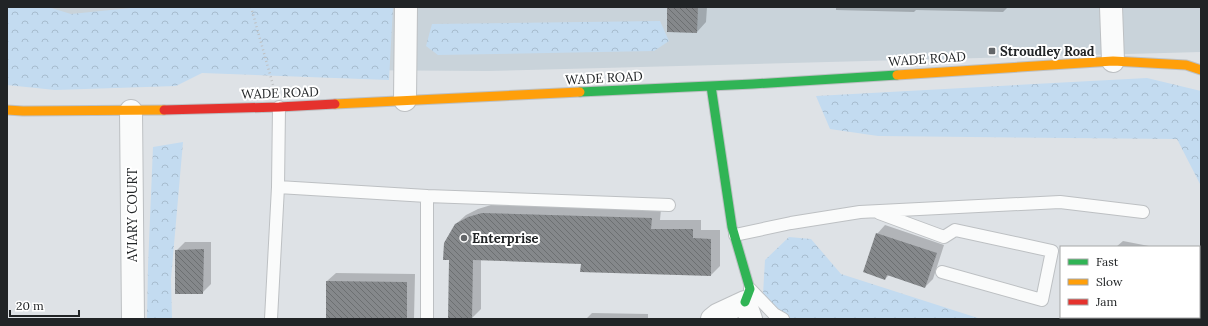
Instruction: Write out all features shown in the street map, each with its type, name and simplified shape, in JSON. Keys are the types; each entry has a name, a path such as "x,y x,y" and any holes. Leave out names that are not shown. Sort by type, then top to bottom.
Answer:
{"street":[{"path":"405,100 406,7"},
{"path":"1111,7 1113,61"},
{"name":"WADE ROAD","path":"7,110 131,111 280,107 752,84 1113,61 1186,65 1201,70"},
{"path":"711,86 732,227 749,303 717,315 712,319"},
{"name":"AVIARY COURT","path":"131,111 133,319"}],"lane":[{"path":"271,319 278,187 280,107"},
{"path":"278,187 428,196 669,205"},
{"path":"427,319 428,196"},
{"path":"735,235 791,223 874,211 1060,202 1143,212"},
{"path":"874,211 944,237 955,230 1052,251 1042,300 942,272"},
{"path":"749,303 783,319"}],"path":[{"path":"251,7 280,107"}],"shaded area":[{"path":"7,7 1201,7 1201,52 488,71 7,68"}],"green space":[{"path":"7,7 48,7 71,14 141,7 393,7 389,80 202,73 176,86 55,90 7,85"},
{"path":"660,21 669,41 654,51 438,55 426,46 432,24"},
{"path":"1147,78 1201,91 1201,194 1200,184 1177,139 878,136 830,129 816,96"},
{"path":"183,142 171,279 172,319 147,319 153,147"},
{"path":"789,237 811,239 841,274 981,319 773,319 762,311 765,260"}],"building":[{"path":"667,7 698,7 697,33 667,32"},
{"path":"482,213 652,218 651,229 693,229 693,238 711,239 711,276 580,272 581,264 473,260 472,319 448,319 449,260 443,260 444,243 455,224 468,217"},
{"path":"876,233 937,253 925,288 887,275 885,280 863,272"},
{"path":"204,249 203,294 175,294 175,250"},
{"path":"326,281 407,282 407,319 326,319"}],"traffic: fast":[{"path":"580,92 753,84 897,75"},
{"path":"711,86 732,227 750,289 745,302"}],"traffic: slow":[{"path":"897,75 1113,61 1186,65 1201,70"},
{"path":"335,104 580,92"},
{"path":"7,110 164,110"}],"traffic: jam":[{"path":"164,110 335,104"}],"place":[{"name":"Stroudley Road","path":"992,51"},
{"name":"Enterprise","path":"464,238"}]}
